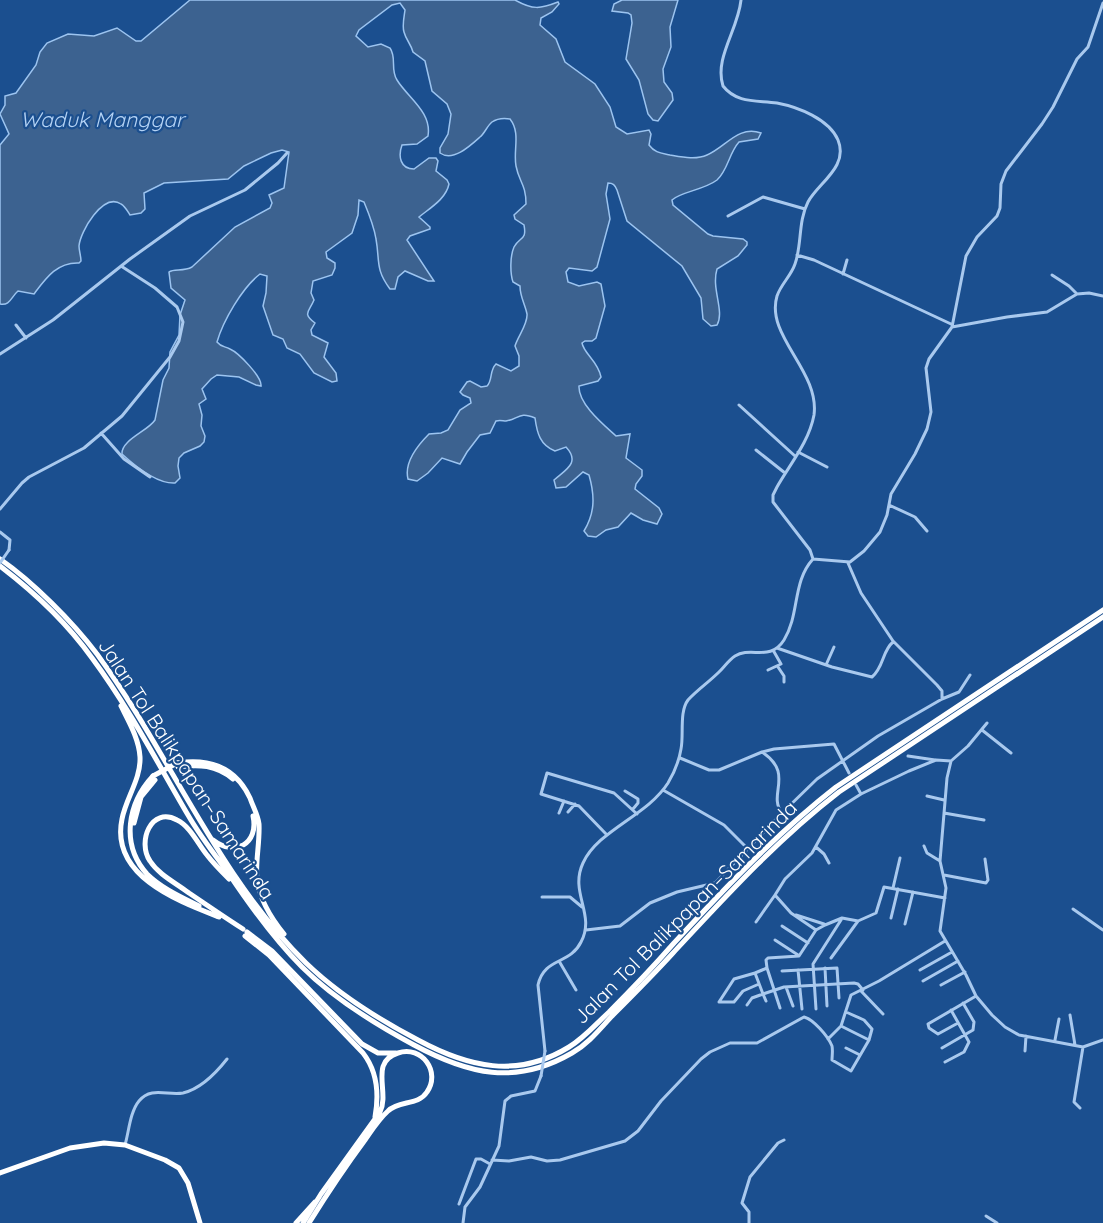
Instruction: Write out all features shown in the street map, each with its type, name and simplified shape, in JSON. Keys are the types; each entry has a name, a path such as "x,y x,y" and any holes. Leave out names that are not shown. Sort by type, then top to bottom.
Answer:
{"highway":[{"name":"Jalan Tol Balikpapan–Samarinda","path":"0,562 77,638 147,740 190,818 282,946 304,969 324,987 384,1029 465,1068 497,1073 543,1066 572,1053 586,1043 644,985 769,851 800,822 839,792 1103,617"},
{"name":"Jalan Tol Balikpapan–Samarinda","path":"0,562 62,614 98,656 152,738 210,837 258,907 307,964 328,982 388,1024 431,1047 468,1062 490,1067 513,1066 555,1054 569,1047 592,1029 765,847 797,818 836,787 1103,610"},
{"path":"105,676 128,719 140,757 138,774 122,821 124,848 129,859 135,870 151,885 183,903 220,916"},
{"path":"307,964 268,912 259,890 256,868 259,824 246,790 234,775 216,764 196,761 178,765 154,778 136,809 134,832 139,854 149,870 157,878 272,951 362,1044 378,1053 417,1054 428,1063 432,1076 429,1090 418,1100 396,1105 386,1113 327,1193 310,1223"},
{"path":"178,765 215,768 238,783 248,801 255,825 253,834 246,843 229,847 210,837"},
{"path":"220,916 149,861 143,841 154,822 167,817 185,825 207,856 242,893"},
{"path":"244,932 357,1045 369,1060 376,1088 373,1122"},
{"path":"303,1223 380,1113 384,1101 382,1069 390,1057 403,1052"},
{"path":"0,1173 70,1148 104,1143 125,1145 165,1160 179,1168 188,1183 200,1223"},
{"path":"296,1223 318,1200"}],"street":[{"path":"741,0 734,30 721,66 723,86 737,98 775,103 801,111 823,123 837,139 839,156 834,169 809,199 794,266 777,295 776,314 779,327 806,377 814,402 811,426 773,495 773,502 810,550 813,560"},
{"path":"813,560 848,562 859,556 880,532 891,494 915,454 929,420 930,404 926,376 929,359 951,326 960,293 966,256 974,242 997,216 1002,178 1042,124 1077,59 1088,47 1103,3"},
{"path":"0,354 53,320 121,266 190,216 244,190 278,164 287,153"},
{"path":"728,216 762,197 805,209"},
{"path":"797,255 814,260 878,289 951,326 1047,312 1077,294 1089,293 1103,296"},
{"path":"843,274 847,260"},
{"path":"0,509 16,488 29,477 78,451 102,434 126,412 177,346 182,333 183,321 177,307 168,297 121,266"},
{"path":"1052,275 1070,286 1077,294"},
{"path":"16,325 26,338"},
{"path":"739,405 795,456"},
{"path":"102,434 124,459 150,477"},
{"path":"756,450 785,473"},
{"path":"798,452 827,467"},
{"path":"889,505 915,517 927,531"},
{"path":"0,532 10,540 9,550 0,562"},
{"path":"463,1223 465,1207 480,1187 502,1136 502,1111 505,1101 511,1096 535,1092 541,1076 545,1052 538,985 545,968 578,948 586,930 587,919 578,886 580,871 587,856 607,835 637,814 663,790 680,758 684,710 689,700 736,656 773,650 785,639 794,618 799,582 813,560"},
{"path":"848,562 861,594 893,641 937,685 942,691 942,699"},
{"path":"777,648 826,665 872,677 879,668 887,647 893,641"},
{"path":"826,665 834,647"},
{"path":"768,670 778,667 781,663 773,650"},
{"path":"778,667 784,676 784,682"},
{"path":"586,930 620,926 650,903 677,892 715,883 817,779 878,736 942,699 959,692 970,675"},
{"path":"987,723 968,746 951,761 945,785 940,861 944,875 945,898 939,929 965,972 976,996 1005,1027 1016,1034 1083,1047 1103,1040"},
{"path":"982,730 1011,753"},
{"path":"680,758 709,770 719,770 774,749 834,744 849,773"},
{"path":"762,752 775,763 778,770 777,802 782,813"},
{"path":"908,756 951,761"},
{"path":"756,922 785,879 816,847 836,810 861,794 936,760"},
{"path":"607,835 580,806 540,793 548,773 617,794 637,814"},
{"path":"856,785 861,794"},
{"path":"663,790 724,825 747,849"},
{"path":"625,791 638,799 638,803 633,808"},
{"path":"927,796 944,800"},
{"path":"559,813 564,801"},
{"path":"568,812 575,804"},
{"path":"944,813 984,820"},
{"path":"924,846 927,854 940,861"},
{"path":"816,847 829,863"},
{"path":"893,888 900,858"},
{"path":"944,875 986,883 988,880 986,859"},
{"path":"831,958 858,921 877,912 883,887 945,898"},
{"path":"891,918 898,889"},
{"path":"905,924 913,892"},
{"path":"775,895 791,913 816,930"},
{"path":"542,897 570,897 584,908"},
{"path":"1073,909 1103,930"},
{"path":"791,913 825,925"},
{"path":"799,956 816,930 842,918 858,921"},
{"path":"816,1009 812,969 815,959 842,918"},
{"path":"782,926 808,943"},
{"path":"775,939 799,956"},
{"path":"828,1040 841,1026 849,998 945,941"},
{"path":"920,970 952,952"},
{"path":"780,1008 766,960 799,956"},
{"path":"559,961 576,990"},
{"path":"923,981 958,961"},
{"path":"759,984 743,991 734,1002 719,1002 734,979 767,968"},
{"path":"825,968 827,1006"},
{"path":"782,971 838,969 839,998"},
{"path":"798,970 802,1009"},
{"path":"941,986 965,972"},
{"path":"755,973 765,1001"},
{"path":"747,1005 752,998 786,987 857,984 883,1014"},
{"path":"786,987 793,1006"},
{"path":"958,1023 939,1034 928,1026 930,1022 976,996"},
{"path":"942,1048 973,1030 974,1022 963,1003"},
{"path":"945,1062 966,1051 969,1042 951,1011"},
{"path":"459,1204 476,1159 491,1162 531,1157 553,1161 625,1141 638,1131 661,1101 710,1052 730,1043 757,1043 804,1017 810,1019 828,1040 832,1048 831,1060 847,1070 853,1070 872,1034 871,1025 846,1012"},
{"path":"1070,1015 1075,1045"},
{"path":"1055,1041 1059,1019"},
{"path":"841,1026 869,1040"},
{"path":"1025,1051 1026,1036"},
{"path":"1080,1108 1074,1102 1083,1047"},
{"path":"846,1048 860,1055"},
{"path":"125,1145 135,1107 143,1097 155,1092 174,1094 189,1091 208,1079 227,1059"},
{"path":"749,1223 749,1212 742,1203 750,1177 778,1143 784,1140"},
{"path":"986,1216 997,1223"}],"water":[{"name":"Waduk Manggar","path":"190,0 515,0 527,6 536,7 558,2 559,4 552,12 541,18 540,25 556,39 565,62 595,84 610,107 616,127 627,134 649,130 651,134 649,145 654,150 689,158 707,155 739,134 753,131 761,133 758,139 739,142 717,180 672,200 673,205 708,234 743,239 747,242 738,256 717,269 716,284 720,313 717,325 711,326 703,319 701,298 682,266 627,221 617,190 611,183 608,183 606,194 610,219 597,267 592,271 569,268 566,272 568,282 579,286 597,282 601,284 605,306 596,338 582,343 585,351 597,366 601,377 598,381 579,386 580,393 587,407 616,436 630,434 626,458 642,470 642,476 635,489 659,508 662,514 657,524 631,513 618,527 606,530 596,537 588,536 584,531 593,504 589,475 583,472 566,487 556,488 554,480 572,462 570,453 566,447 555,451 546,445 538,433 535,418 526,415 506,421 496,421 490,433 480,435 460,464 442,458 417,481 408,479 410,461 421,443 429,434 448,430 460,410 471,403 470,398 460,392 467,382 470,381 481,387 487,386 496,364 511,371 519,366 519,356 515,346 526,322 527,314 520,286 513,282 511,264 514,247 525,234 524,225 515,219 514,215 526,204 525,192 515,160 515,130 510,119 492,122 482,135 461,152 450,156 440,153 440,148 448,134 451,114 447,104 432,91 425,61 413,52 406,37 403,27 405,10 400,3 392,5 359,30 356,36 368,47 381,44 390,48 397,80 423,112 426,120 428,136 417,144 402,145 401,161 406,167 414,169 429,158 436,158 438,161 436,171 449,184 441,199 419,217 430,229 410,236 407,240 434,281 428,281 405,271 398,277 395,289 390,289 380,270 371,220 364,202 359,200 358,215 352,233 326,252 327,258 335,263 335,268 332,275 313,281 311,293 314,300 308,312 309,317 315,323 311,330 312,335 328,343 324,357 336,373 337,381 332,382 314,373 300,354 287,348 283,339 273,335 263,306 267,276 260,274 234,305 217,342 234,351 244,360 258,377 261,386 239,377 217,375 202,389 206,399 199,404 204,442 179,458 180,478 175,483 161,481 140,469 122,454 126,444 155,420 163,380 169,368 170,352 179,335 180,315 185,300 171,288 169,272 192,267 235,227 270,208 272,203 269,195 284,188 289,152 282,150 271,153 244,166 228,179 164,183 144,193 145,209 141,213 130,215 121,204 114,202 107,204 94,215 83,232 79,246 81,261 79,263 71,263 58,268 34,294 18,291 8,302 0,304 0,145 9,134 0,114 5,105 5,96 16,93 36,65 40,52 47,43 68,34 94,36 117,28 136,41 141,41"},
{"path":"622,0 678,0 670,27 671,47 663,69 664,82 672,93 673,100 658,121 653,120 648,114 639,80 626,59 632,23 631,15 612,11 614,4"}]}
